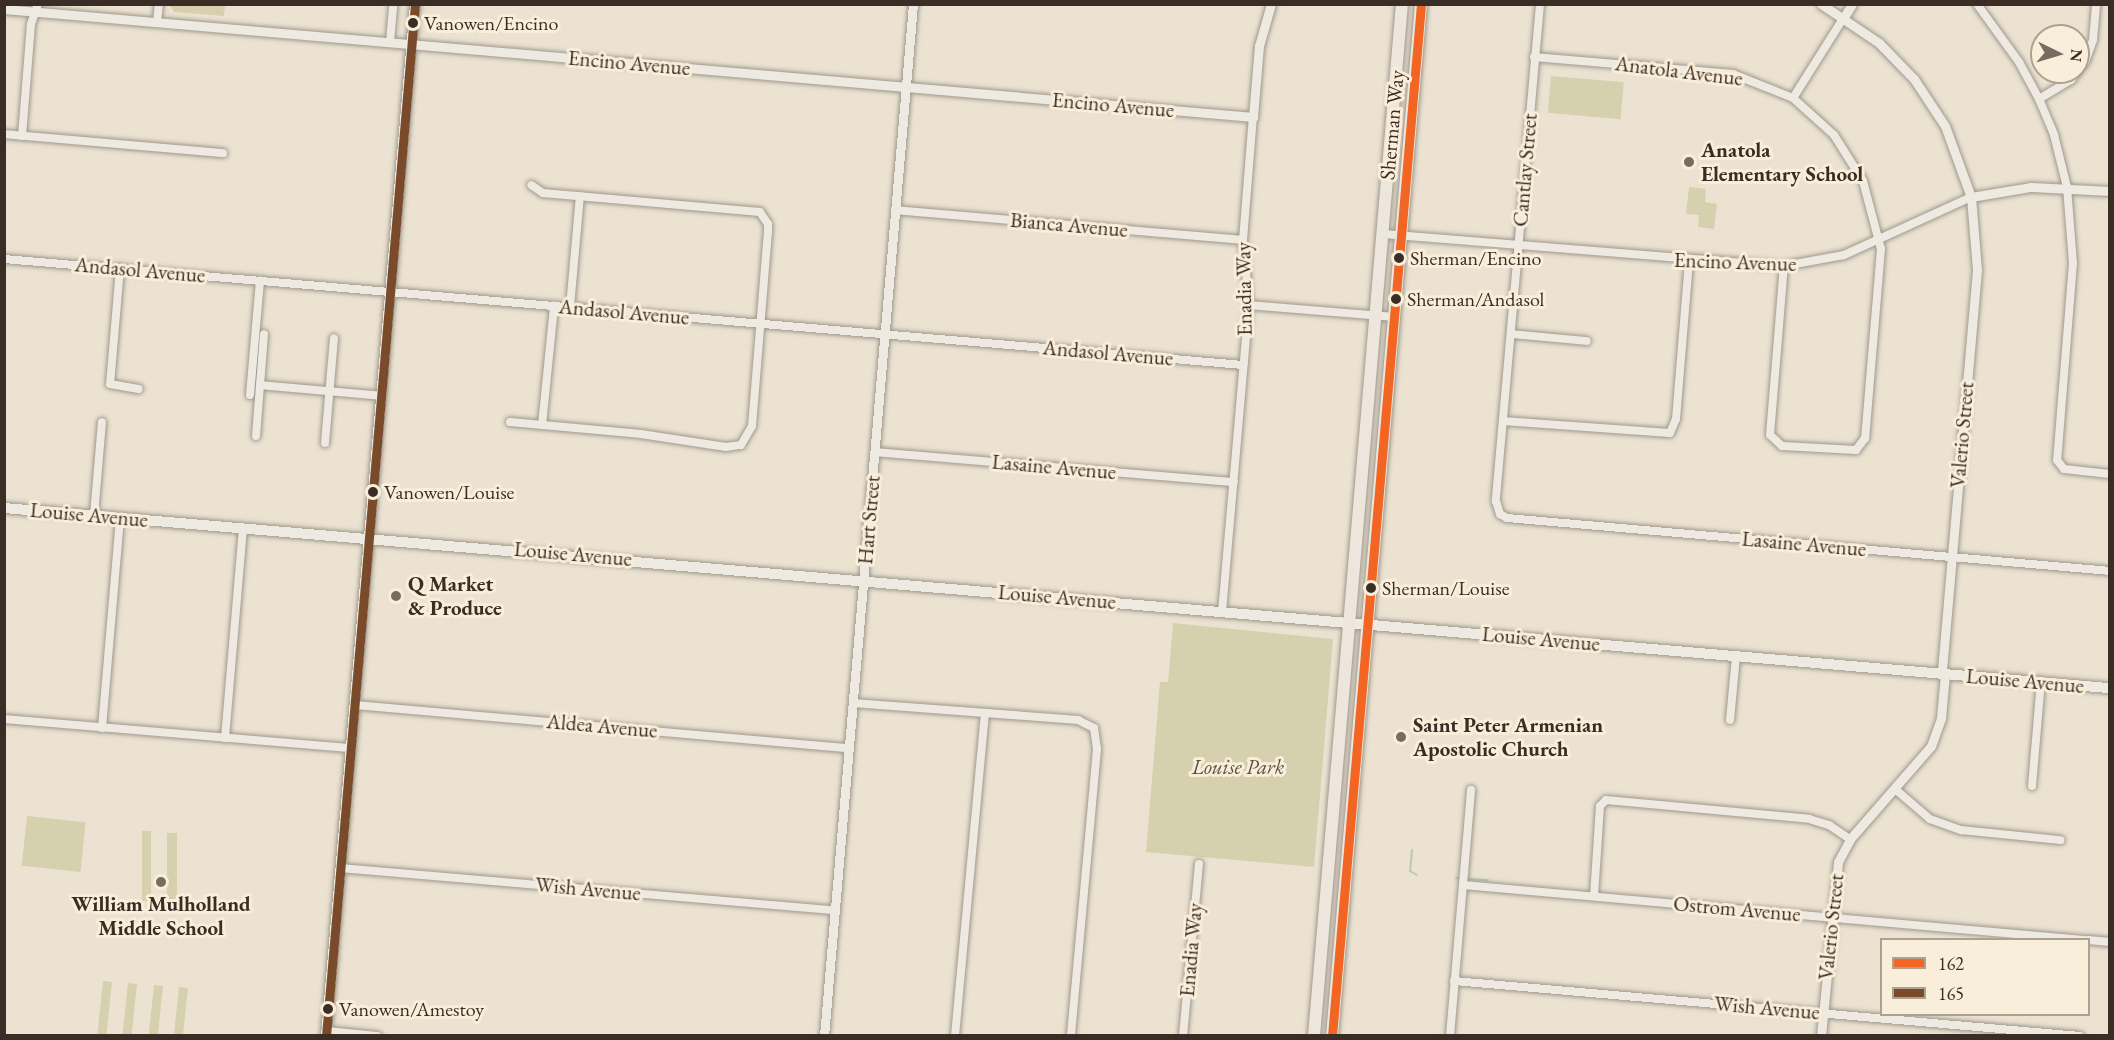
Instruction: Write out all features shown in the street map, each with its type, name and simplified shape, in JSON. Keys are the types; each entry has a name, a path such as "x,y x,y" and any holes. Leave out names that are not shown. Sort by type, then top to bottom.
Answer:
{"main road":[{"path":"326,1033 416,4"},
{"name":"Sherman Way","path":"1314,1035 1402,4"},
{"name":"Sherman Way","path":"1332,1035 1421,4"},
{"name":"Louise Avenue","path":"4,508 2109,688"}],"street":[{"path":"157,22 159,4"},
{"path":"390,42 393,4"},
{"name":"Hart Street","path":"824,1035 913,4"},
{"name":"Enadia Way","path":"1222,612 1249,304 1243,240 1259,46 1271,4"},
{"name":"Cantlay Street","path":"1500,514 1496,501 1540,4"},
{"name":"Valerio Street","path":"1821,4 1844,17 1897,60 1929,99 1954,146 1971,197 1977,270 1943,674 1934,739 1896,789 1850,839 1836,870 1821,1035"},
{"path":"1792,98 1852,4"},
{"path":"1977,4 2019,62 2039,99 2054,135 2067,187 2073,263 2056,454 2059,466 2109,474"},
{"path":"2039,99 2071,81 2085,62 2092,40 2096,4"},
{"path":"22,136 37,8"},
{"name":"Encino Avenue","path":"4,9 37,8 157,22 1253,117"},
{"name":"Anatola Avenue","path":"1534,57 1733,74 1792,98 1834,135 1854,162 1872,204 1880,240 1865,438 1858,448 1848,451 1782,446 1770,435 1784,266"},
{"path":"4,134 222,153"},
{"path":"510,422 641,434 717,446 741,445 752,426 768,232 765,218 752,209 543,193 531,185"},
{"name":"Encino Avenue","path":"1383,234 1689,261 1784,266 1828,260 1880,240 1971,197 2013,188 2067,187 2109,191"},
{"path":"570,307 580,196"},
{"name":"Bianca Avenue","path":"896,210 1243,240"},
{"name":"Andasol Avenue","path":"4,259 1244,365"},
{"path":"1503,421 1670,433 1676,419 1689,261"},
{"path":"120,268 112,386 139,389"},
{"path":"250,395 260,280"},
{"path":"1249,304 1394,317"},
{"path":"542,425 554,306"},
{"path":"256,436 264,334"},
{"path":"1510,334 1587,341"},
{"path":"325,443 334,338"},
{"path":"260,385 383,396"},
{"path":"94,516 102,422"},
{"name":"Lasaine Avenue","path":"875,452 1234,482"},
{"name":"Lasaine Avenue","path":"1500,514 1510,519 2109,570"},
{"path":"102,728 120,518"},
{"path":"225,738 243,528"},
{"path":"1731,720 1736,656"},
{"path":"2032,786 2041,682"},
{"path":"853,703 1078,720 1094,728 1097,749 1071,1035"},
{"name":"Aldea Avenue","path":"356,705 848,747"},
{"path":"955,1035 985,714"},
{"path":"4,719 352,748"},
{"path":"1896,789 1914,807 1946,825 1970,832 2060,840"},
{"path":"1450,1035 1471,790"},
{"path":"1594,896 1603,801 1809,819 1829,825 1850,839"},
{"name":"Enadia Way","path":"1183,1035 1199,864"},
{"name":"Wish Avenue","path":"341,868 834,910"},
{"name":"Ostrom Avenue","path":"1463,885 2072,938"},
{"path":"2090,940 2109,942"},
{"name":"Wish Avenue","path":"1454,981 2080,1035"},
{"path":"326,1033 377,1035"}],"green space":[{"path":"170,5 225,5 224,16 174,12"},
{"path":"1551,76 1624,82 1620,119 1548,113"},
{"path":"1689,187 1706,189 1705,202 1717,204 1714,229 1698,227 1699,215 1686,214"},
{"name":"Louise Park","path":"1173,623 1333,639 1314,867 1146,852 1160,682 1168,682"},
{"path":"27,816 86,822 80,872 22,866"},
{"path":"142,831 151,831 151,901 142,901"},
{"path":"167,833 177,833 177,903 167,903"},
{"path":"103,981 112,982 106,1036 97,1035"},
{"path":"128,983 137,984 132,1036 123,1035"},
{"path":"154,985 163,986 158,1036 149,1035"},
{"path":"179,987 188,988 183,1036 174,1035"}],"waterway":[{"path":"1412,850 1410,871 1417,875"},
{"path":"1456,878 1488,880"}],"transit line":[{"name":"165","path":"326,1036 415,4"},
{"name":"162","path":"1332,1036 1421,4"}],"place":[{"name":"Vanowen/Encino","path":"413,23"},
{"name":"Anatola Elementary School","path":"1689,162"},
{"name":"Sherman/Encino","path":"1399,258"},
{"name":"Sherman/Andasol","path":"1396,299"},
{"name":"Vanowen/Louise","path":"373,492"},
{"name":"Sherman/Louise","path":"1371,588"},
{"name":"Q Market & Produce","path":"396,596"},
{"name":"Saint Peter Armenian Apostolic Church","path":"1401,737"},
{"name":"William Mulholland Middle School","path":"161,882"},
{"name":"Vanowen/Amestoy","path":"328,1009"}]}
